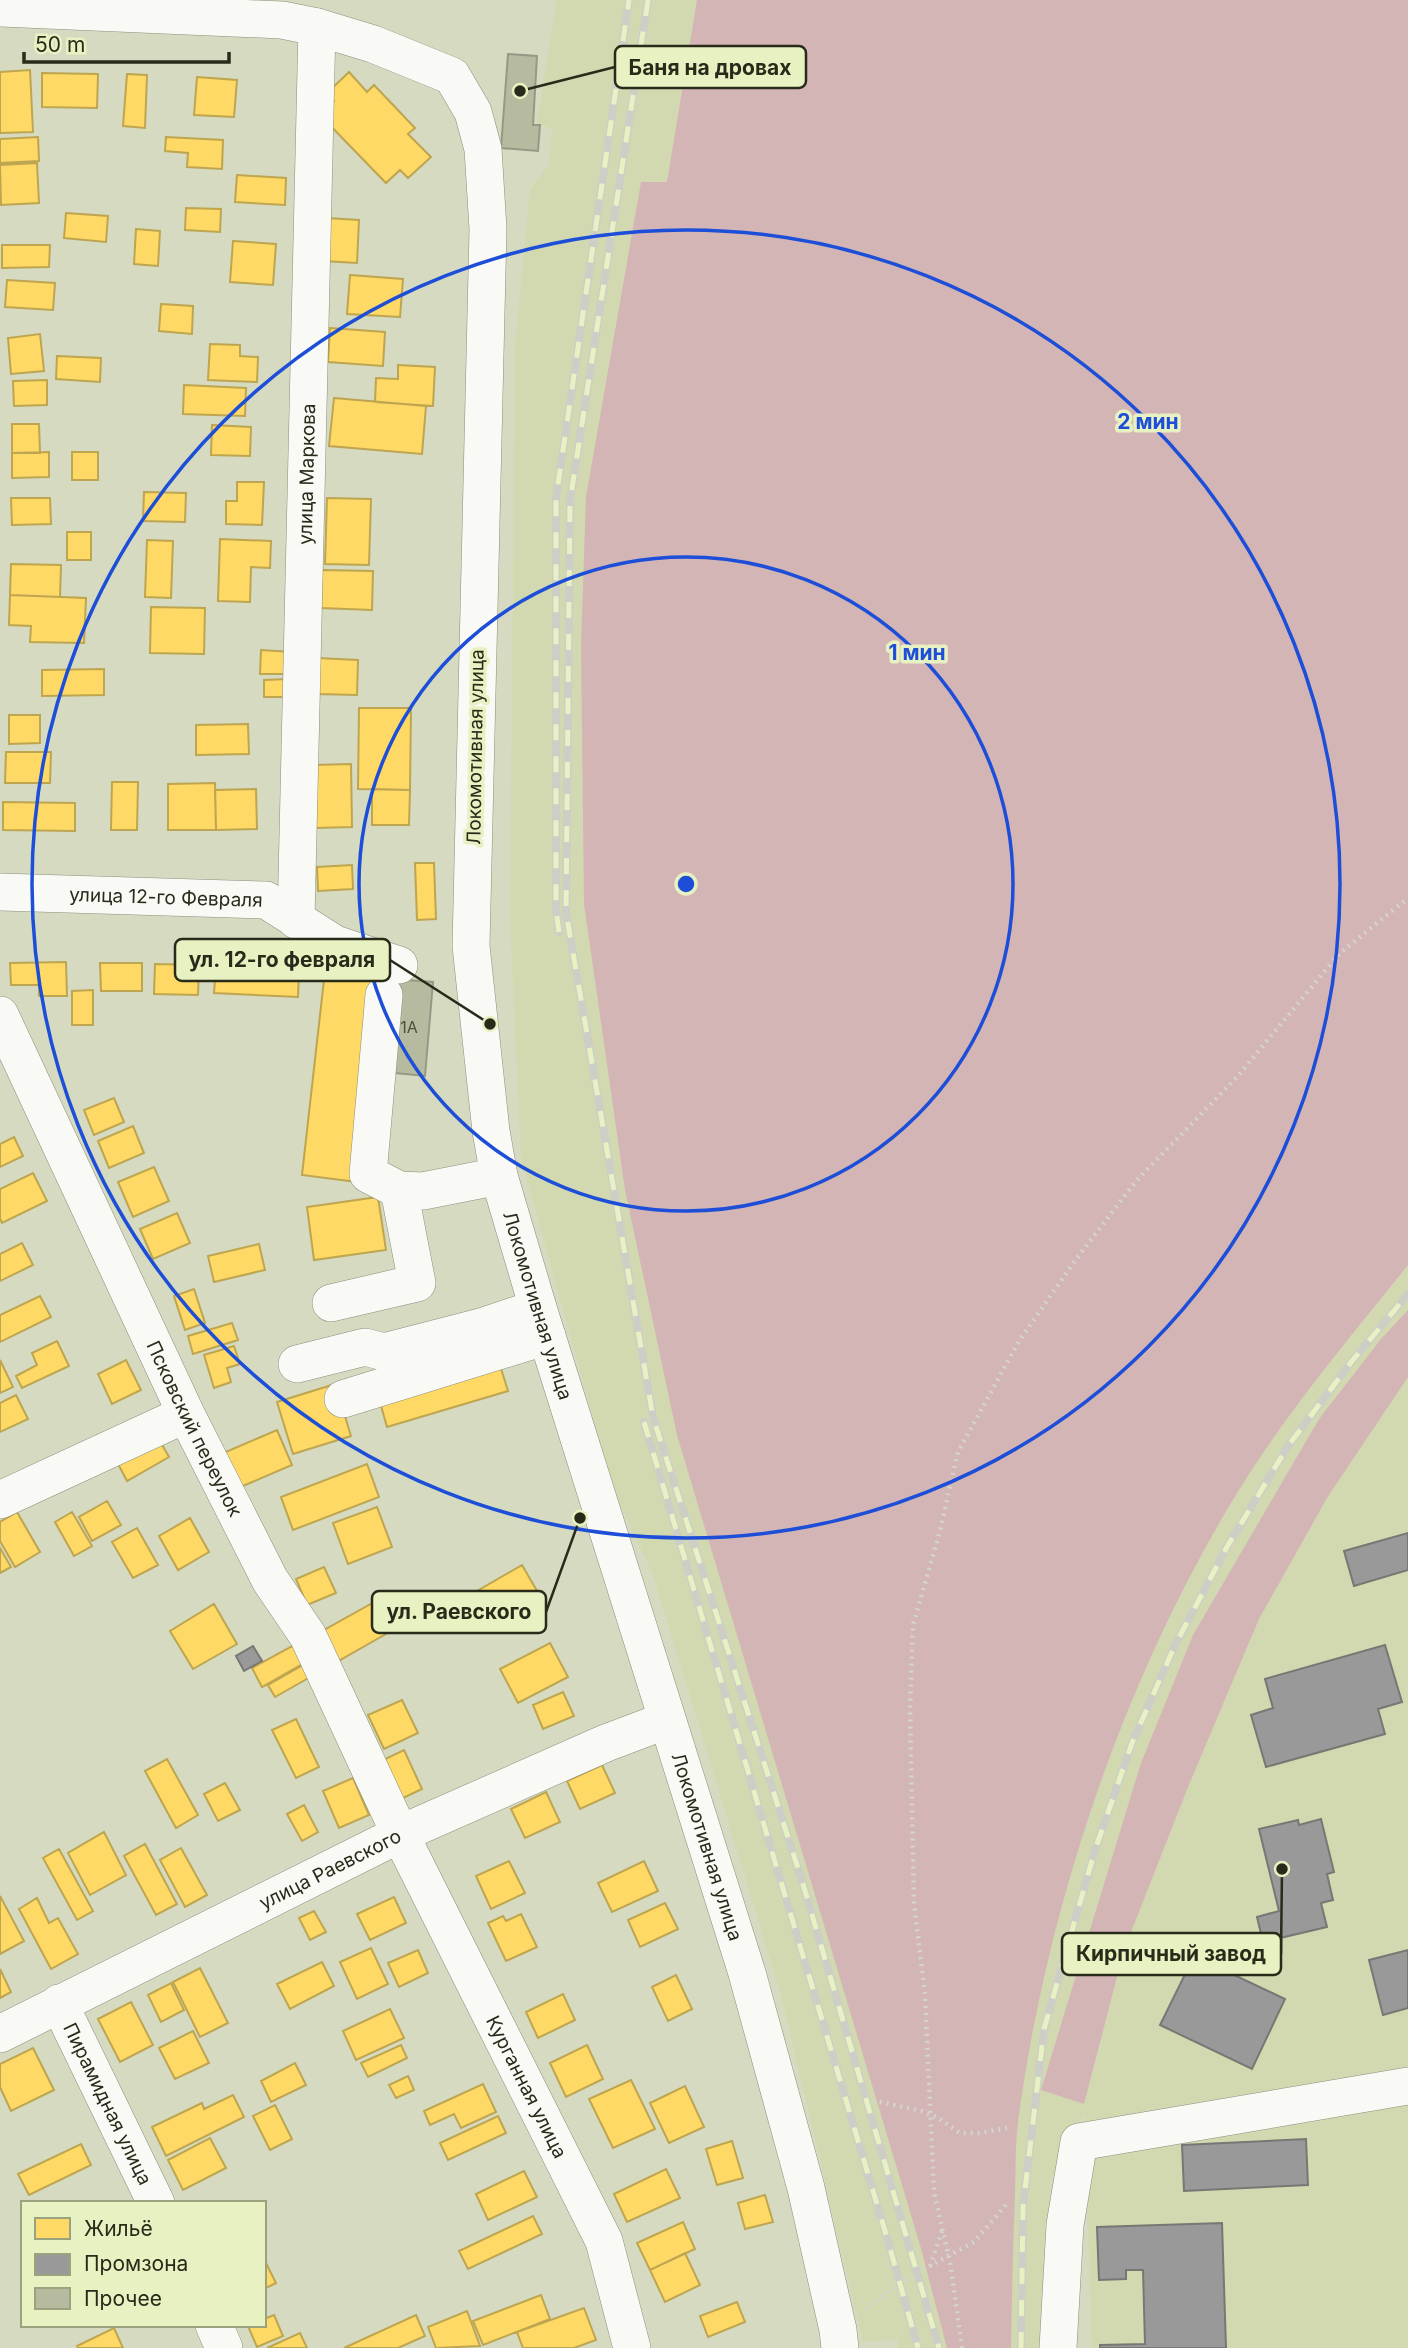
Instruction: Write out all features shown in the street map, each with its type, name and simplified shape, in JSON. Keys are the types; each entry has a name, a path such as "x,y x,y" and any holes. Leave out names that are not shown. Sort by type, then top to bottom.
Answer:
{"street":[{"name":"Локомотивная улица","path":"0,8 294,16 406,56 452,76 473,112 483,149 488,229 471,946 491,1131 499,1177 542,1322 750,1986 806,2188 839,2339"},
{"name":"улица Маркова","path":"294,16 296,920"},
{"name":"улица 12-го Февраля","path":"0,892 266,900 391,980 368,1174 399,1190"},
{"name":"Псковский переулок","path":"0,1015 186,1414 270,1580 308,1636 400,1834"},
{"path":"331,1303 417,1283 399,1190 423,1191 499,1177"},
{"path":"297,1364 365,1347 384,1352 481,1327 542,1322"},
{"path":"343,1399 542,1322"},
{"path":"0,1500 186,1414"},
{"name":"улица Раевского","path":"0,2034 400,1834 606,1743 667,1720"},
{"name":"Курганная улица","path":"400,1834 604,2241 632,2348"},
{"name":"Пирамидная улица","path":"59,2003 155,2201"},
{"path":"1058,2348 1065,2225 1079,2142 1408,2086"},
{"path":"215,2327 224,2348"}],"path":[{"path":"962,2348 949,2256 934,2192 925,1994 914,1905 910,1710 913,1625 940,1531 958,1452 1019,1341 1074,1262 1136,1181 1237,1077 1339,954 1408,898"},
{"path":"866,2099 922,2111 960,2133 1007,2128"},
{"path":"839,2339 900,2283 974,2242 1006,2205"},
{"path":"930,2266 943,2227"}],"shaded area":[{"path":"557,0 719,0 1210,1259 1408,1066 1408,2348 1092,2348 1084,2114 1050,2181 1046,2348 898,2348 897,2339 863,2342 781,1995 653,1575 613,1489 521,1158 510,917 515,346 530,189 549,165 552,129 537,123"},
{"path":"697,0 1408,0 1408,1265 1293,1411 1231,1503 1191,1573 1155,1647 1094,1802 1048,1962 1018,2122 1011,2348 947,2348 920,2245 677,1435 625,1190 584,904 581,646 586,497 641,182 667,182"},
{"path":"1408,1310 1408,1377 1327,1498 1259,1619 1188,1787 1124,1950 1084,2104 1041,2090 1141,1763 1193,1635 1319,1419 1381,1339"}],"building: Жильё":[{"path":"30,70 33,132 0,133 0,72"},
{"path":"349,72 367,92 374,85 415,128 408,134 431,157 408,178 400,170 386,183 319,114 334,101 327,93"},
{"path":"42,73 98,74 97,108 42,107"},
{"path":"127,74 147,75 145,128 123,126"},
{"path":"197,77 237,80 234,117 194,115"},
{"path":"38,137 39,161 0,163 0,139"},
{"path":"166,137 223,140 222,169 187,167 188,153 165,151"},
{"path":"37,163 39,203 1,205 0,165"},
{"path":"237,175 286,178 285,205 235,202"},
{"path":"186,208 221,209 220,232 185,230"},
{"path":"66,213 108,216 106,242 64,238"},
{"path":"326,218 359,220 357,263 324,261"},
{"path":"136,229 160,231 158,266 134,264"},
{"path":"233,241 276,244 273,285 230,282"},
{"path":"2,245 50,245 49,267 2,268"},
{"path":"350,275 403,279 400,317 347,314"},
{"path":"7,280 55,283 53,310 5,307"},
{"path":"161,304 193,306 192,334 159,331"},
{"path":"330,328 385,332 383,366 328,362"},
{"path":"40,334 44,371 11,374 8,338"},
{"path":"210,344 240,345 240,356 258,357 257,382 208,380"},
{"path":"57,356 101,358 100,382 56,379"},
{"path":"398,365 435,367 433,406 375,402 376,378 398,379"},
{"path":"47,380 47,405 14,406 13,381"},
{"path":"184,385 246,388 245,416 183,414"},
{"path":"334,398 426,406 422,454 329,446"},
{"path":"12,424 39,424 40,453 12,453"},
{"path":"212,425 251,427 250,456 211,455"},
{"path":"49,452 49,477 12,478 12,453"},
{"path":"72,452 98,452 98,480 72,480"},
{"path":"237,482 264,482 262,525 226,524 226,501 237,501"},
{"path":"144,492 186,493 185,522 143,521"},
{"path":"11,498 50,498 51,524 12,525"},
{"path":"327,498 371,499 369,565 325,564"},
{"path":"67,532 91,532 91,560 67,560"},
{"path":"220,539 271,541 270,568 251,567 250,602 218,601"},
{"path":"147,540 173,541 171,598 145,597"},
{"path":"11,564 61,565 60,597 10,595"},
{"path":"322,570 373,571 372,610 321,608"},
{"path":"10,595 86,598 84,643 30,642 31,626 9,625"},
{"path":"151,607 205,608 204,654 150,653"},
{"path":"261,650 292,652 291,674 260,674"},
{"path":"317,658 358,660 357,695 316,694"},
{"path":"104,669 104,695 42,696 42,670"},
{"path":"289,679 290,697 264,697 264,680"},
{"path":"359,708 411,708 410,790 358,789"},
{"path":"9,715 40,715 40,743 9,744"},
{"path":"248,724 249,754 196,755 196,725"},
{"path":"6,752 51,752 50,783 5,783"},
{"path":"351,764 352,827 314,828 314,765"},
{"path":"112,782 138,782 137,830 111,830"},
{"path":"215,783 216,830 168,830 168,784"},
{"path":"256,789 257,829 216,830 215,790"},
{"path":"372,789 410,790 409,825 372,825"},
{"path":"3,802 75,803 75,831 3,830"},
{"path":"415,863 434,863 436,919 417,920"},
{"path":"352,865 353,889 318,891 317,867"},
{"path":"66,962 67,996 39,996 39,985 11,985 10,963"},
{"path":"100,963 142,963 142,991 101,991"},
{"path":"155,964 199,965 198,995 154,994"},
{"path":"216,967 299,970 298,997 214,993"},
{"path":"325,971 372,976 357,1115 357,1182 302,1175"},
{"path":"93,990 93,1025 72,1025 72,991"},
{"path":"114,1098 124,1122 94,1135 84,1110"},
{"path":"133,1126 144,1153 109,1168 98,1141"},
{"path":"14,1137 23,1156 0,1167 0,1144"},
{"path":"154,1167 169,1201 133,1217 118,1182"},
{"path":"33,1173 47,1201 2,1223 0,1189"},
{"path":"378,1197 386,1250 314,1260 307,1207"},
{"path":"177,1213 190,1243 153,1259 140,1229"},
{"path":"22,1243 33,1265 0,1281 0,1254"},
{"path":"259,1244 265,1270 214,1282 208,1256"},
{"path":"194,1289 205,1323 185,1330 174,1296"},
{"path":"40,1296 51,1317 0,1342 0,1315"},
{"path":"232,1323 238,1340 193,1354 188,1336"},
{"path":"57,1341 69,1366 22,1388 16,1376 37,1365 32,1353"},
{"path":"234,1346 240,1364 227,1368 231,1382 214,1388 204,1355"},
{"path":"498,1359 508,1391 387,1427 378,1395"},
{"path":"0,1360 13,1387 0,1393"},
{"path":"126,1360 141,1390 112,1404 98,1374"},
{"path":"335,1384 351,1436 293,1454 277,1402"},
{"path":"16,1395 28,1419 0,1432 0,1403"},
{"path":"277,1430 292,1465 236,1489 221,1454"},
{"path":"157,1436 169,1457 127,1481 116,1460"},
{"path":"367,1464 379,1497 293,1530 281,1497"},
{"path":"107,1501 121,1525 92,1541 79,1517"},
{"path":"377,1507 392,1547 348,1564 333,1523"},
{"path":"17,1512 40,1552 15,1567 0,1541 0,1522"},
{"path":"72,1512 92,1546 74,1556 55,1522"},
{"path":"190,1518 209,1552 178,1570 159,1536"},
{"path":"137,1528 158,1565 133,1578 112,1542"},
{"path":"0,1548 11,1567 0,1573"},
{"path":"522,1565 537,1591 485,1622 470,1595"},
{"path":"324,1567 336,1593 307,1605 296,1579"},
{"path":"376,1601 393,1630 333,1664 317,1634"},
{"path":"214,1604 237,1644 193,1669 170,1631"},
{"path":"550,1643 568,1677 518,1703 500,1669"},
{"path":"294,1645 304,1663 262,1687 252,1668"},
{"path":"305,1664 312,1676 275,1697 268,1685"},
{"path":"563,1692 574,1716 543,1729 533,1705"},
{"path":"402,1700 418,1733 384,1749 368,1715"},
{"path":"296,1719 319,1767 296,1778 272,1730"},
{"path":"404,1750 422,1789 399,1800 381,1761"},
{"path":"167,1759 198,1815 176,1828 145,1771"},
{"path":"602,1765 615,1793 580,1809 567,1781"},
{"path":"353,1778 369,1815 339,1828 323,1791"},
{"path":"225,1783 240,1810 218,1821 204,1794"},
{"path":"546,1792 560,1822 525,1838 511,1809"},
{"path":"304,1805 318,1832 302,1841 287,1814"},
{"path":"104,1832 126,1875 90,1895 68,1853"},
{"path":"145,1844 177,1904 156,1915 124,1856"},
{"path":"181,1848 207,1895 185,1907 160,1860"},
{"path":"59,1849 93,1911 77,1920 43,1858"},
{"path":"509,1861 525,1893 491,1909 476,1876"},
{"path":"644,1861 658,1891 612,1912 598,1883"},
{"path":"0,1896 24,1941 0,1954"},
{"path":"394,1897 406,1923 370,1940 357,1914"},
{"path":"37,1898 49,1923 58,1918 78,1954 51,1969 19,1909"},
{"path":"665,1903 678,1929 640,1947 628,1920"},
{"path":"314,1911 326,1932 310,1940 299,1918"},
{"path":"521,1914 537,1947 506,1961 488,1923 503,1916 506,1921"},
{"path":"371,1948 388,1984 357,1999 340,1962"},
{"path":"418,1950 428,1973 399,1987 388,1963"},
{"path":"322,1962 334,1986 290,2009 277,1984"},
{"path":"200,1968 228,2023 200,2037 173,1982"},
{"path":"0,1969 11,1992 0,1998"},
{"path":"676,1975 692,2009 668,2021 652,1987"},
{"path":"171,1983 184,2010 161,2022 148,1995"},
{"path":"563,1994 575,2020 538,2038 526,2012"},
{"path":"131,2002 153,2045 120,2062 98,2019"},
{"path":"390,2009 404,2038 356,2060 343,2031"},
{"path":"193,2031 209,2063 175,2079 159,2048"},
{"path":"401,2045 407,2058 368,2077 361,2063"},
{"path":"587,2045 603,2079 566,2097 550,2063"},
{"path":"33,2048 54,2090 11,2111 0,2087 0,2064"},
{"path":"295,2063 306,2085 271,2102 261,2081"},
{"path":"408,2076 414,2090 396,2098 389,2085"},
{"path":"631,2080 655,2129 613,2148 589,2099"},
{"path":"483,2084 496,2112 461,2128 454,2114 430,2125 424,2111"},
{"path":"685,2086 704,2127 669,2143 650,2103"},
{"path":"233,2095 244,2117 166,2156 152,2127 202,2103 204,2109"},
{"path":"275,2105 292,2139 270,2150 253,2116"},
{"path":"498,2116 506,2133 448,2160 440,2143"},
{"path":"210,2138 226,2168 183,2190 168,2160"},
{"path":"732,2141 743,2178 717,2185 706,2149"},
{"path":"81,2144 91,2165 29,2195 18,2174"},
{"path":"666,2169 680,2198 627,2222 614,2194"},
{"path":"524,2171 537,2197 488,2220 476,2194"},
{"path":"765,2195 773,2222 745,2229 738,2203"},
{"path":"533,2216 542,2234 468,2269 459,2251"},
{"path":"683,2222 695,2249 650,2270 637,2243"},
{"path":"685,2253 700,2285 665,2302 650,2270"},
{"path":"266,2263 276,2283 266,2288"},
{"path":"541,2295 550,2319 483,2345 473,2321"},
{"path":"737,2302 745,2322 708,2337 700,2316"},
{"path":"584,2308 596,2340 574,2348 523,2348 517,2332"},
{"path":"467,2311 480,2346 436,2348 428,2327"},
{"path":"274,2315 283,2336 257,2347 248,2327 266,2327 266,2318"},
{"path":"416,2315 425,2336 398,2348 344,2348"},
{"path":"114,2328 123,2348 78,2348 77,2346"},
{"path":"300,2333 307,2348 267,2348"}],"building: Промзона":[{"path":"1408,1533 1408,1570 1354,1586 1344,1551"},
{"path":"1385,1645 1402,1702 1378,1709 1385,1734 1266,1767 1251,1715 1273,1708 1265,1679"},
{"path":"253,1646 262,1661 244,1671 236,1656"},
{"path":"1321,1819 1334,1872 1327,1874 1333,1900 1321,1903 1327,1927 1263,1942 1257,1917 1279,1911 1259,1829 1298,1820 1299,1825"},
{"path":"1408,1950 1408,2008 1383,2015 1369,1960"},
{"path":"1194,1956 1285,1999 1252,2069 1160,2025"},
{"path":"1306,2139 1308,2185 1184,2191 1182,2145"},
{"path":"1222,2223 1226,2348 1100,2348 1100,2345 1145,2344 1143,2270 1126,2270 1126,2279 1099,2280 1097,2227"}],"building: Прочее":[{"path":"508,54 537,56 533,125 540,125 538,151 501,148"},
{"path":"393,979 433,982 425,1076 385,1072"}],"railway":[{"path":"559,932 556,910 556,498 629,0"},
{"path":"648,0 570,501 566,912 653,1417 803,1884 939,2348"},
{"path":"1021,2348 1023,2207 1044,2029 1095,1850 1132,1743 1175,1645 1227,1547 1288,1446 1352,1361 1408,1294"},
{"path":"644,1422 918,2348"}],"place":[{"name":"Баня на дровах","path":"520,91"},
{"name":"ул. 12-го февраля","path":"490,1024"},
{"name":"ул. Раевского","path":"580,1518"},
{"name":"Кирпичный завод","path":"1282,1869"}]}
